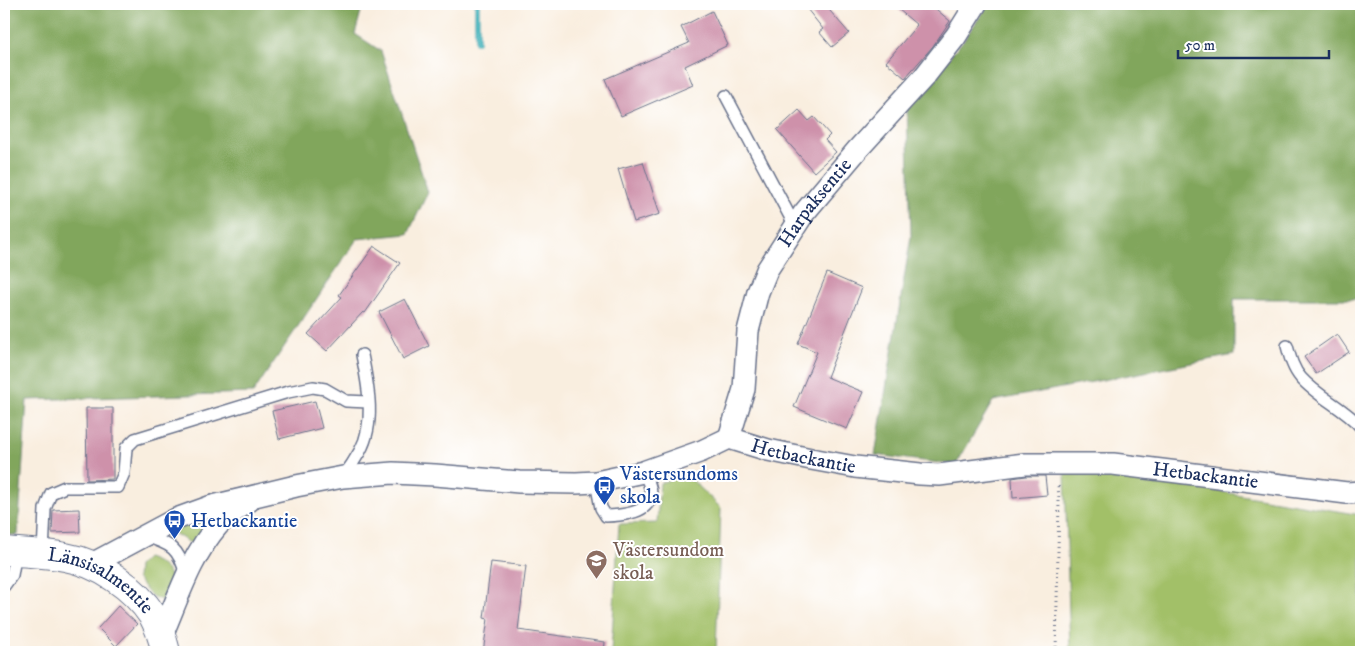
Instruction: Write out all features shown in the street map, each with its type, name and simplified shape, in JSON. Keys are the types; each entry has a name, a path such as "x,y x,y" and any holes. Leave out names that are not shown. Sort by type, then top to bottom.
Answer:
{"street":[{"name":"Harpaksentie","path":"729,438 744,389 748,331 758,292 767,270 804,213 858,149 924,78 956,36 976,4"},
{"name":"Hetbackantie","path":"90,565 184,516 209,507 296,486 343,477 394,474 435,474 518,482 576,484 596,482 643,472 702,451 729,438 768,450 820,461 920,474 939,475 1025,464 1113,464 1347,493 1361,492"},
{"name":"Hetbackantie","path":"164,644 186,577 201,549 219,524 255,496"},
{"name":"Länsisalmentie","path":"10,552 66,557 106,572 140,599 153,617 164,644"}],"lane":[{"path":"726,96 795,226"},
{"path":"1287,346 1291,362 1300,377 1313,389 1353,418 1361,427"},
{"path":"343,477 361,450 369,426 368,391 362,355"},
{"path":"43,554 45,510 51,493 65,486 118,487 124,472 126,448 135,439 288,392 313,388 325,389 346,401 368,402"},
{"path":"596,482 603,512 606,516 616,516 645,507 650,501 652,492 643,472"},
{"path":"145,536 160,541 177,552 182,559 186,577"},
{"path":"4,586 12,575 10,552"}],"path":[{"path":"1056,464 1059,501 1056,652"}],"green space":[{"path":"4,4 363,4 355,34 381,51 428,192 408,234 357,239 253,393 27,400 18,535 4,535"},
{"path":"989,4 1361,4 1361,299 1234,299 1234,355 993,401 956,465 875,455 911,236 907,108 962,42"},
{"path":"1065,472 1114,474 1361,515 1361,652 1070,652"},
{"path":"686,474 721,508 716,652 611,652 619,524 657,523 660,483"},
{"path":"226,510 197,547 172,532 169,537 165,537 164,532"},
{"path":"146,558 155,561 167,570 172,585 167,599 153,597 137,578 138,566"}],"building":[{"path":"803,4 824,4 849,33 832,47 819,32 823,29"},
{"path":"892,4 930,4 950,21 933,46 905,78 886,62 917,25"},
{"path":"712,11 728,45 685,66 693,85 621,116 605,79 689,43 681,27"},
{"path":"799,110 809,121 814,117 830,135 825,140 836,152 814,172 777,130"},
{"path":"643,162 660,214 634,222 618,169"},
{"path":"374,246 400,263 365,313 363,312 327,351 308,334 342,297 339,295"},
{"path":"827,273 862,288 827,377 863,392 847,429 794,407 817,352 798,344"},
{"path":"405,299 429,346 403,359 379,312"},
{"path":"1337,334 1349,352 1316,374 1304,357"},
{"path":"315,401 322,428 279,439 272,411"},
{"path":"86,408 113,408 113,479 87,480"},
{"path":"1045,476 1047,495 1013,498 1012,478"},
{"path":"79,509 80,532 52,533 53,510"},
{"path":"491,562 526,566 518,630 605,642 604,652 483,652 488,619 484,618"},
{"path":"118,606 137,624 116,646 98,628"}],"waterway":[{"path":"477,4 477,41"}],"place":[{"name":"Västersundoms skola","path":"604,505"},
{"name":"Hetbackantie","path":"175,540"},
{"name":"Västersundom skola","path":"597,580"}]}
